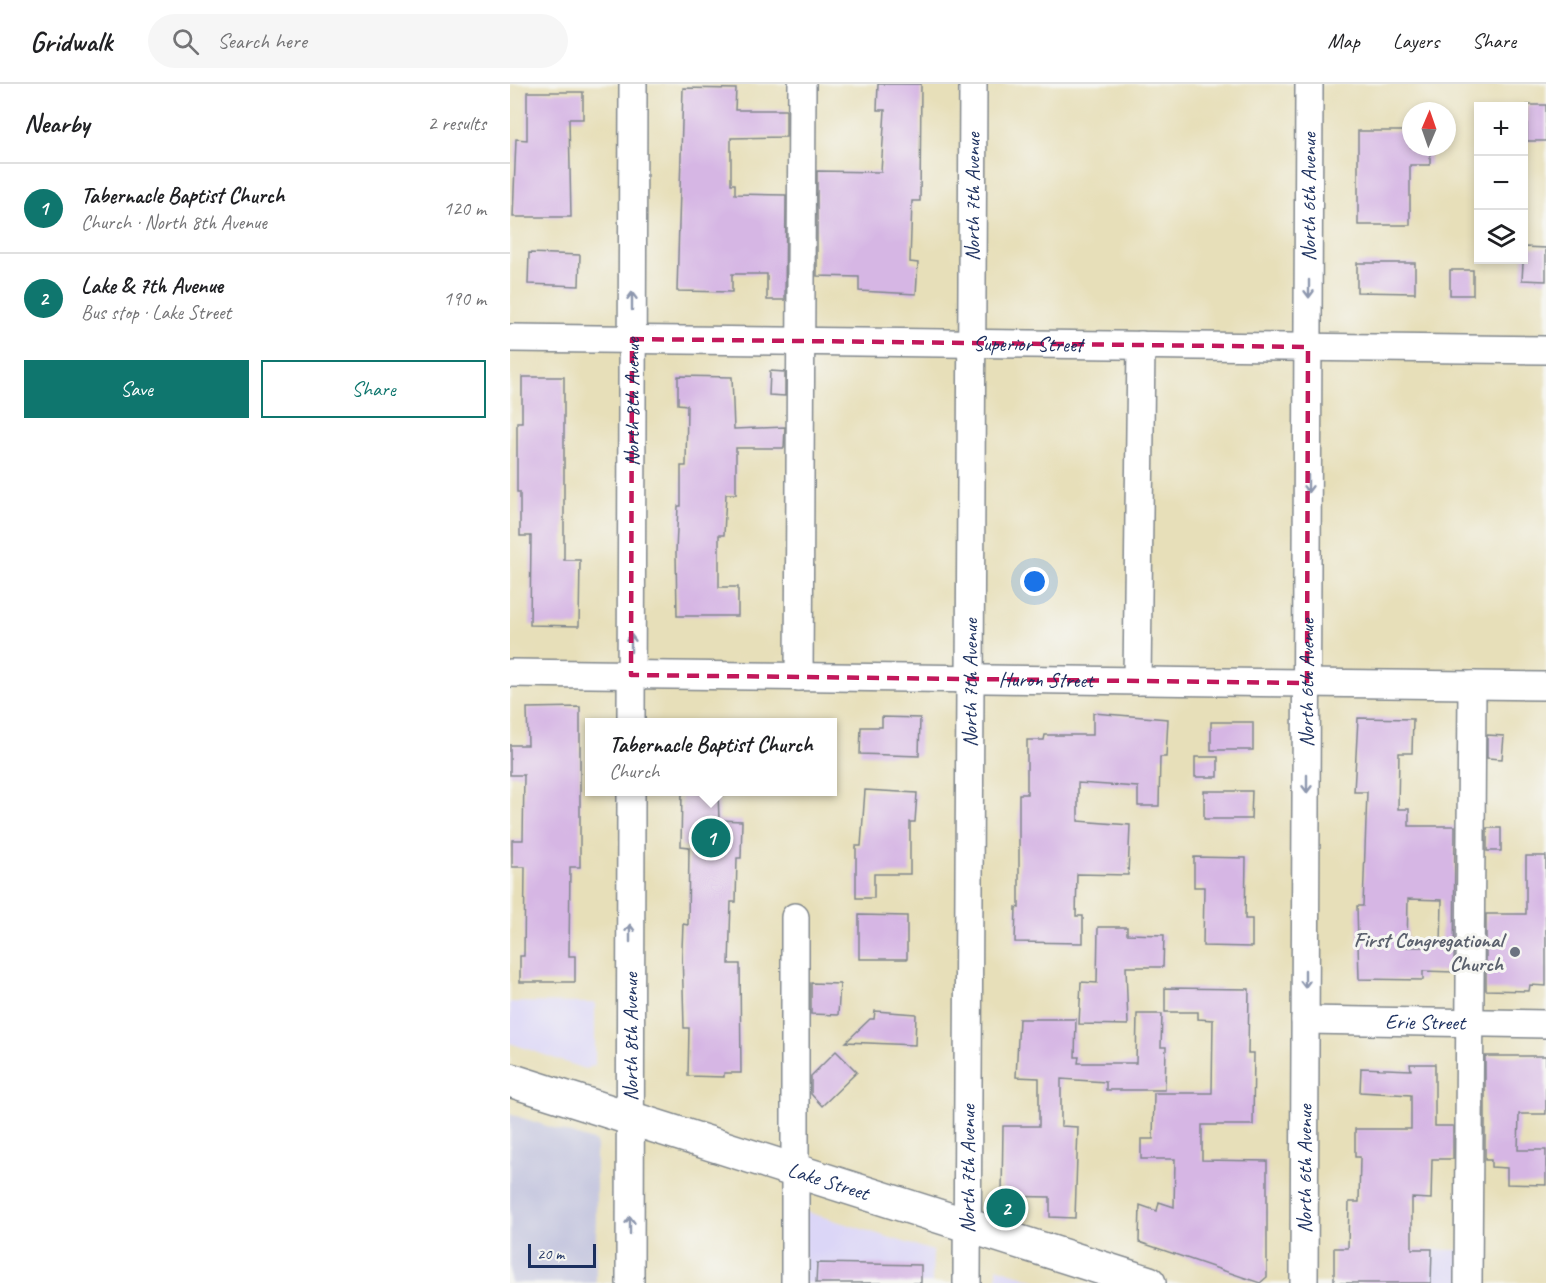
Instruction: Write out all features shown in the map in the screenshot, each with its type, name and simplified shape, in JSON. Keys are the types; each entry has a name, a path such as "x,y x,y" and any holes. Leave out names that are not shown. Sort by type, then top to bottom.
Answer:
{"main road":[{"name":"Lake Street","path":"510,1080 1138,1281"}],"street":[{"name":"North 8th Avenue","path":"631,718 633,84"},
{"path":"799,677 802,84"},
{"name":"North 7th Avenue","path":"967,1283 973,84"},
{"name":"North 6th Avenue","path":"1304,1283 1309,84"},
{"name":"Superior Street","path":"510,338 1546,350"},
{"path":"1137,681 1142,345"},
{"name":"Huron Street","path":"510,673 1546,686"},
{"path":"1468,1283 1472,685"},
{"name":"North 8th Avenue","path":"630,1283 631,796"},
{"path":"795,917 795,1283"},
{"name":"Erie Street","path":"1305,1020 1546,1024"}],"highlighted area":[{"path":"632,339 1308,347 1307,683 631,675"}],"shaded area":[{"path":"510,1002 595,1003 595,1065 585,1069 510,1043"},
{"path":"510,1114 596,1142 596,1283 510,1283"},
{"path":"804,1211 933,1251 932,1283 803,1283"},
{"path":"1334,1247 1463,1250 1463,1283 1334,1283"},
{"path":"997,1267 1033,1280 1044,1283 997,1283"}],"building":[{"path":"878,84 921,84 920,201 912,201 910,262 918,263 916,294 859,291 859,277 817,276 817,171 881,172 885,110 877,110"},
{"path":"683,88 736,89 735,110 786,110 786,137 731,138 731,184 735,184 735,194 786,195 785,300 767,300 767,274 732,274 732,292 677,291"},
{"path":"527,92 583,92 583,119 569,119 571,217 513,217 516,139 527,140"},
{"path":"1528,105 1546,105 1546,141 1528,141"},
{"path":"1358,131 1402,131 1402,156 1430,156 1430,165 1410,165 1410,225 1358,225"},
{"path":"1528,247 1546,248 1546,281 1522,280 1523,264 1528,264"},
{"path":"529,253 580,255 579,286 528,284"},
{"path":"1357,263 1415,263 1415,293 1357,292"},
{"path":"1450,270 1473,270 1473,295 1450,295"},
{"path":"770,371 785,372 785,396 769,395"},
{"path":"678,376 732,377 734,429 785,427 784,448 736,448 736,494 726,494 724,535 719,535 719,587 738,587 738,616 677,616 678,506 681,506 681,466 686,466 687,405 678,404"},
{"path":"522,377 564,377 564,560 580,560 579,626 530,625 531,536 520,536 520,492 517,492 517,422 522,422"},
{"path":"580,707 580,867 570,867 569,956 575,956 575,982 520,982 520,956 524,956 525,867 512,867 512,840 523,840 524,775 510,775 510,745 528,745 527,708"},
{"path":"1093,713 1168,719 1166,757 1160,757 1159,806 1138,806 1138,787 1078,783 1078,821 1130,825 1128,875 1077,874 1076,916 1083,916 1083,943 1015,942 1016,907 1019,908 1019,794 1027,794 1027,740 1044,740 1045,735 1093,735"},
{"path":"882,717 920,718 919,756 860,754 861,727 882,727"},
{"path":"1358,718 1413,719 1412,753 1399,753 1398,809 1409,809 1409,826 1455,826 1454,972 1423,971 1423,980 1359,979 1357,906 1363,906 1367,792 1354,792","holes":["1408,899 1442,900 1441,947 1407,947"]},
{"path":"1211,722 1253,722 1253,750 1211,750"},
{"path":"1487,735 1504,736 1502,759 1487,758"},
{"path":"1195,757 1218,757 1218,777 1195,777"},
{"path":"865,790 917,793 915,822 910,822 910,874 874,874 874,898 856,898 856,846 861,846"},
{"path":"1204,791 1252,791 1251,819 1204,819"},
{"path":"682,796 718,796 719,820 742,821 741,858 737,858 736,902 731,902 729,964 740,964 741,1073 724,1073 724,1077 688,1076 689,1028 684,1028 682,949 683,924 688,925 689,847 681,846"},
{"path":"1487,828 1501,828 1501,851 1487,851"},
{"name":"First Congregational Church","path":"1526,856 1546,856 1546,986 1530,985 1529,991 1486,990 1486,914 1526,914"},
{"path":"1194,857 1246,858 1245,919 1252,919 1252,947 1203,946 1204,887 1194,887"},
{"path":"859,915 907,916 907,959 859,959"},
{"path":"1098,927 1127,927 1127,934 1164,935 1163,967 1126,967 1128,1025 1079,1024 1081,982 1097,983"},
{"path":"811,983 840,984 838,1015 811,1014"},
{"path":"1165,988 1249,989 1248,1053 1254,1053 1253,1125 1202,1125 1202,1160 1267,1161 1267,1277 1260,1283 1139,1242 1140,1205 1157,1211 1159,1202 1174,1207 1175,1159 1141,1159 1141,1139 1153,1139 1154,1093 1212,1093 1213,1020 1198,1019 1198,1012 1165,1012"},
{"path":"875,1011 916,1014 915,1045 846,1042 870,1019 874,1019"},
{"path":"1137,1014 1162,1014 1161,1047 1166,1047 1165,1090 1106,1090 1106,1082 1061,1079 1061,1126 1078,1127 1075,1218 1050,1217 1050,1197 1002,1196 1003,1126 1039,1126 1039,1078 1016,1077 1019,1019 1076,1019 1075,1057 1079,1057 1078,1063 1136,1063"},
{"path":"836,1051 857,1072 822,1106 811,1094 811,1076"},
{"path":"1485,1056 1546,1056 1546,1114 1519,1114 1518,1150 1546,1150 1546,1185 1507,1184 1507,1168 1491,1167 1491,1160 1485,1160"},
{"path":"1410,1064 1435,1064 1435,1126 1453,1126 1453,1159 1432,1159 1431,1199 1412,1198 1412,1249 1432,1249 1431,1283 1334,1283 1334,1248 1348,1248 1349,1202 1359,1202 1360,1157 1355,1157 1355,1129 1411,1129 1411,1095 1360,1092 1361,1068 1411,1070"},
{"path":"817,1263 921,1265 921,1283 816,1283"}],"place":[{"name":"Tabernacle Baptist Church","path":"711,838"},
{"name":"First Congregational Church","path":"1515,952"},
{"name":"Lake & 7th Avenue","path":"1006,1208"}]}
